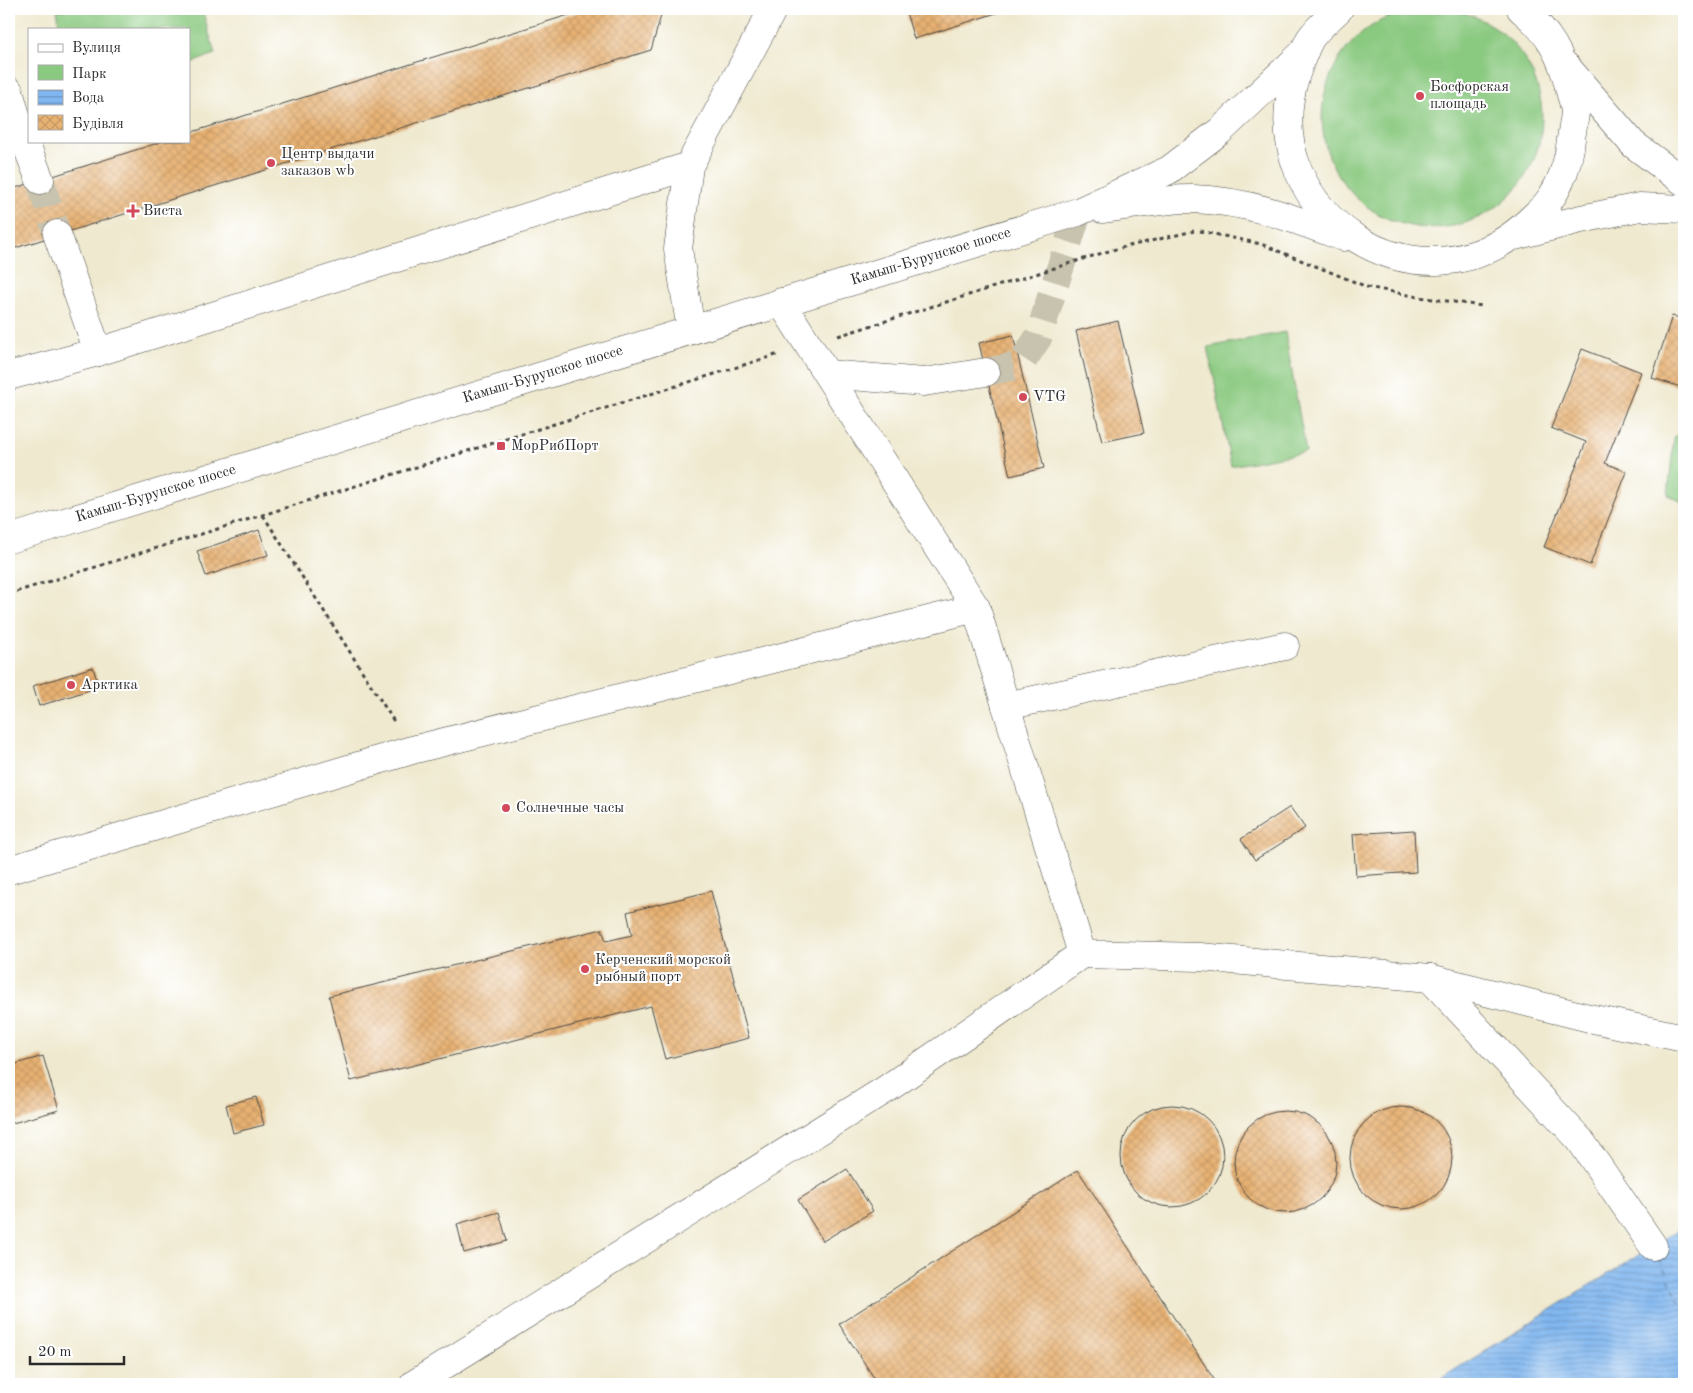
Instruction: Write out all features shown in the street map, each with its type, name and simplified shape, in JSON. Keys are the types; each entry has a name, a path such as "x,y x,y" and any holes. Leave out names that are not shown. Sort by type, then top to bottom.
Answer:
{"main road":[{"path":"691,330 678,249 689,166 773,9"},
{"path":"1330,9 1307,45 1289,96 1290,142 1305,186 1327,217 1368,247"},
{"path":"1078,212 1169,170 1220,131 1307,45 1339,9"},
{"path":"1529,14 1564,64 1633,144 1684,182"},
{"path":"1513,236 1548,203 1569,159 1575,111 1564,64"},
{"path":"9,92 14,127 40,180"},
{"path":"9,376 98,352 689,166"},
{"path":"1078,212 1193,199 1233,203 1274,211 1368,247 1422,262 1470,257 1513,236 1581,218 1640,207 1684,209"},
{"name":"Камыш-Бурунское шоссе","path":"9,539 1078,212"},
{"path":"57,234 98,352"},
{"path":"781,302 976,608 1082,954"},
{"path":"827,374 924,382 986,372"},
{"path":"9,870 412,750 976,608"},
{"path":"1006,706 1285,646"},
{"path":"414,1384 888,1088 1082,954 1200,957 1430,978 1589,1018 1684,1038"},
{"path":"1430,978 1580,1140 1653,1246"}],"path":[{"path":"9,594 1112,250 1195,230 1261,244 1367,287 1482,306"},
{"path":"263,515 412,750"}],"green space":[{"path":"1432,8 1464,13 1484,21 1501,33 1517,49 1529,66 1537,86 1542,118 1537,150 1529,170 1517,187 1501,203 1484,215 1464,223 1432,228 1400,223 1380,215 1363,203 1347,187 1335,170 1327,150 1322,118 1327,86 1335,66 1347,49 1363,33 1380,21 1400,13"},
{"path":"202,9 215,54 190,64 190,28 60,28 57,10"},
{"path":"1285,332 1306,452 1231,466 1208,347"},
{"path":"1684,435 1684,503 1668,495 1674,436"}],"water":[{"path":"1684,1226 1684,1384 1432,1384 1653,1246"}],"building":[{"path":"588,9 663,9 651,50 9,250 9,190 161,142 190,142 190,133"},
{"path":"905,9 1009,9 914,39"},
{"path":"1672,316 1684,319 1684,388 1652,378"},
{"path":"1118,321 1144,433 1102,442 1076,331"},
{"path":"1013,335 1044,468 1010,476 979,343"},
{"path":"1582,349 1641,372 1605,463 1627,472 1590,565 1544,547 1586,442 1551,428"},
{"path":"259,530 268,555 206,576 197,551"},
{"path":"93,667 99,687 39,706 33,686"},
{"path":"1290,807 1305,828 1255,860 1241,839"},
{"path":"1414,830 1416,872 1356,876 1353,834"},
{"name":"Керченский морской рыбный порт","path":"711,891 749,1038 665,1059 651,1006 351,1081 329,996 602,929 606,941 632,935 627,912"},
{"path":"43,1056 59,1110 9,1124 9,1066"},
{"path":"256,1097 264,1125 233,1133 226,1105"},
{"path":"1172,1105 1192,1109 1208,1120 1219,1136 1223,1156 1219,1176 1208,1192 1192,1203 1172,1207 1152,1203 1136,1192 1125,1176 1121,1156 1125,1136 1136,1120 1152,1109"},
{"path":"1401,1107 1421,1111 1437,1122 1448,1138 1452,1158 1448,1178 1437,1194 1421,1205 1401,1209 1381,1205 1365,1194 1354,1178 1350,1158 1354,1138 1365,1122 1381,1111"},
{"path":"1285,1111 1305,1115 1321,1126 1332,1142 1336,1162 1332,1182 1321,1198 1305,1209 1285,1213 1265,1209 1249,1198 1238,1182 1234,1162 1238,1142 1249,1126 1265,1115"},
{"path":"847,1169 873,1211 823,1241 798,1200"},
{"path":"1078,1170 1217,1384 878,1384 839,1324"},
{"path":"499,1212 507,1241 464,1253 457,1224"}],"ferry route":[{"path":"1659,1258 1684,1311"}],"tunnel":[{"path":"40,180 57,234"},
{"path":"986,372 1020,365 1038,338 1078,212"}],"place":[{"name":"Босфорская площадь","path":"1420,96"},
{"name":"Центр выдачи заказов wb","path":"271,163"},
{"name":"Виста","path":"133,211"},
{"name":"VTG","path":"1023,397"},
{"name":"МорРибПорт","path":"501,446"},
{"name":"Арктика","path":"71,685"},
{"name":"Солнечные часы","path":"506,808"},
{"name":"Керченский морской рыбный порт","path":"585,969"}]}
